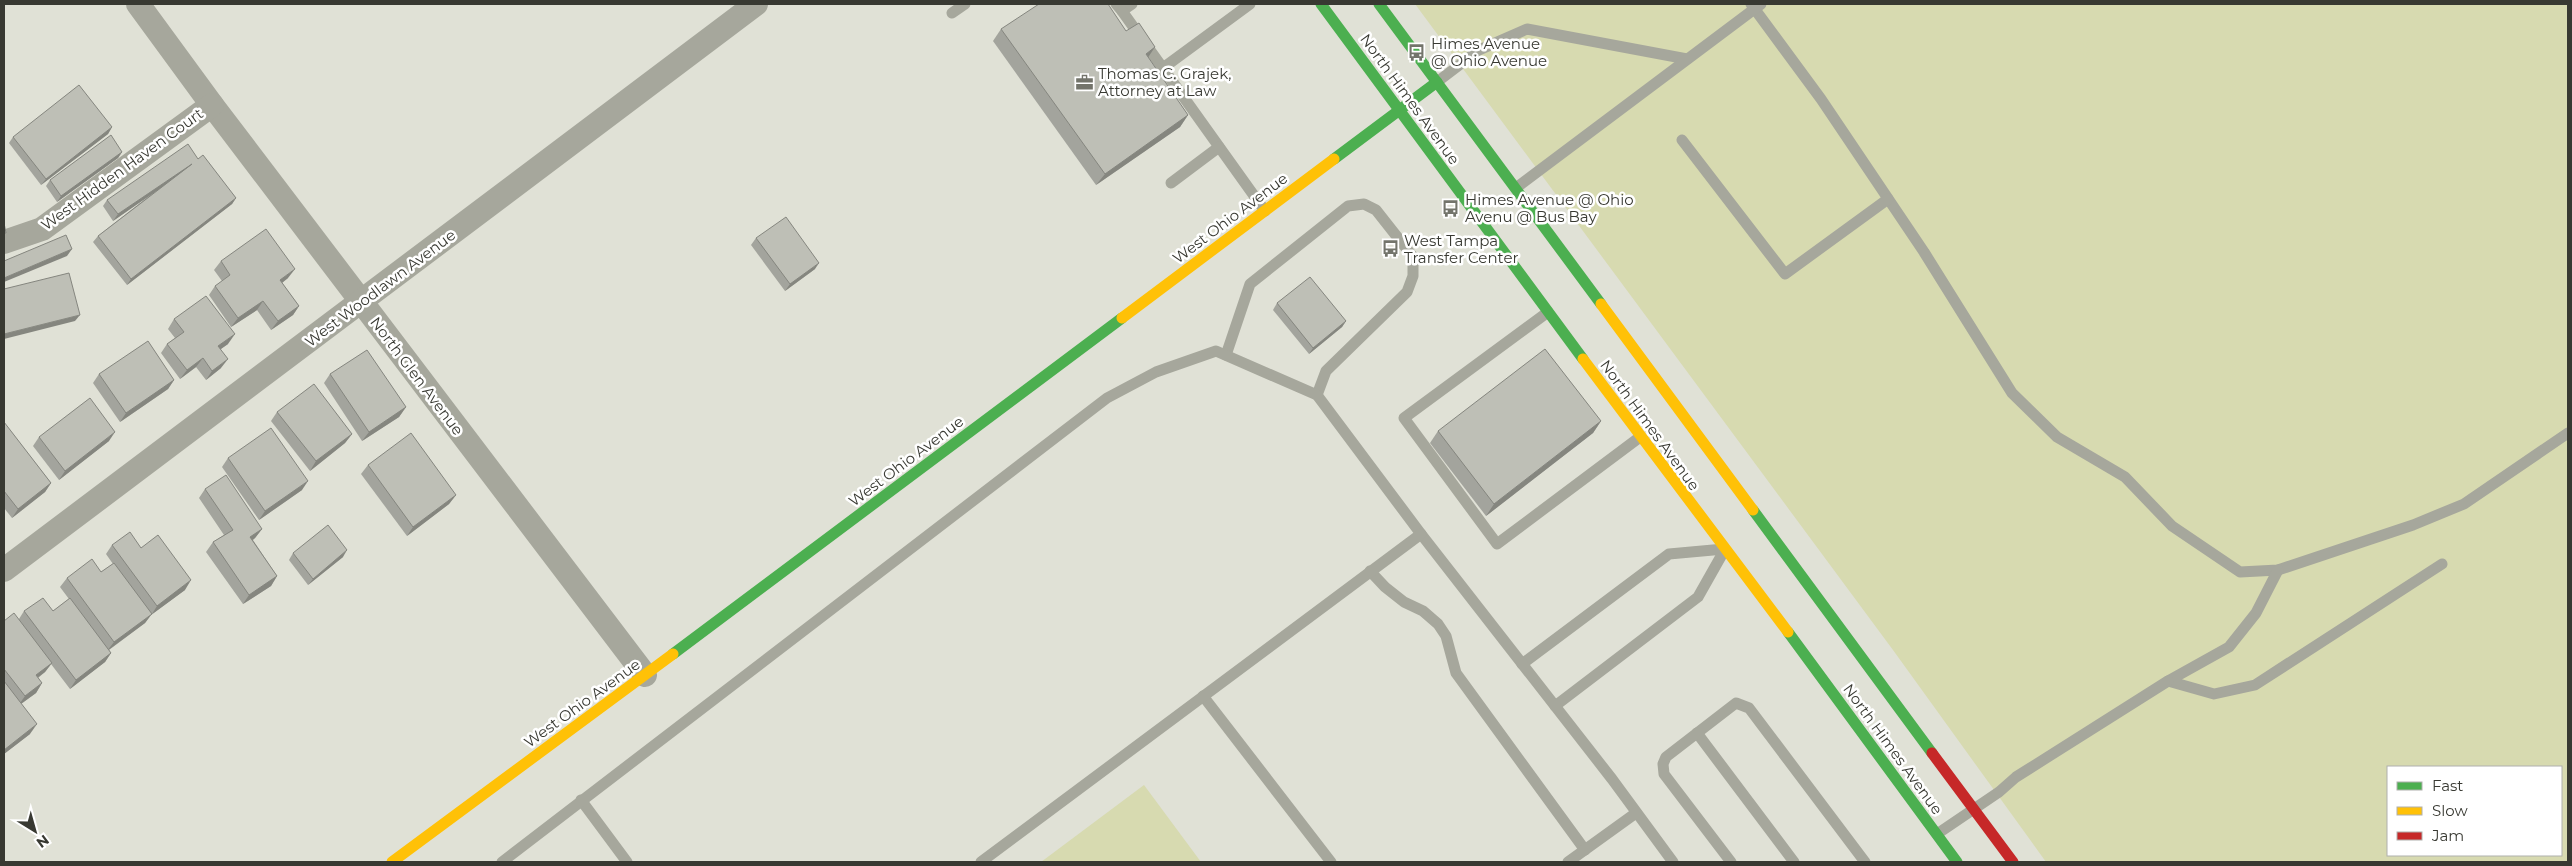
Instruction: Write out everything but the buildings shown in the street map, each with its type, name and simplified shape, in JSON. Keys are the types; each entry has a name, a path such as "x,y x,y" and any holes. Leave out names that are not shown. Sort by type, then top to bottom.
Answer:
{"street":[{"name":"North Glen Avenue","path":"138,4 361,303 645,675"},
{"name":"North Himes Avenue","path":"1321,4 1640,437 1729,546 1957,862"},
{"name":"North Himes Avenue","path":"1379,4 1516,188 1756,524 1974,809 2012,862"},
{"name":"West Woodlawn Avenue","path":"4,570 361,303 741,8"},
{"name":"West Ohio Avenue","path":"392,862 1437,82"},
{"name":"West Hidden Haven Court","path":"4,242 42,229 212,105"}],"lane":[{"path":"952,13 965,4"},
{"path":"1132,4 1119,7 1265,211"},
{"path":"1162,68 1250,4"},
{"path":"1516,188 1687,59 1755,5 1924,252 2012,393 2057,437 2125,477 2172,526 2240,572 2278,570 2404,528 2464,504 2568,432"},
{"path":"1437,82 1479,50 1527,29 1687,59"},
{"path":"1682,140 1785,274 1888,199"},
{"path":"1171,183 1219,147"},
{"path":"1226,355 1250,284 1348,206 1364,204 1376,210 1413,258 1413,276 1407,292 1326,371 1317,395"},
{"path":"1548,312 1404,418 1497,544 1640,437"},
{"path":"502,862 1107,398 1156,372 1216,351 1317,395 1421,534 1673,862"},
{"path":"981,862 1421,534"},
{"path":"1522,664 1669,554 1729,546"},
{"path":"1555,706 1698,597 1729,546"},
{"path":"2168,681 2214,694 2255,685 2442,564"},
{"path":"1937,834 1974,809 2016,776 2168,681 2229,647 2256,613 2278,570"},
{"path":"1370,571 1385,587 1404,602 1423,611 1438,624 1446,636 1456,673 1585,850"},
{"path":"1203,696 1330,862"},
{"path":"1731,862 1664,774 1663,764 1666,757 1736,703 1742,703 1749,708 1865,862"},
{"path":"1697,734 1794,862"},
{"path":"581,800 627,862"},
{"path":"1568,862 1636,813"}],"green space":[{"path":"1415,4 2568,4 2568,862 2046,862 1893,650"},
{"path":"1144,785 1201,862 1041,862"}],"traffic: fast":[{"path":"1321,4 1583,359"},
{"path":"1379,4 1601,304"},
{"path":"1334,159 1437,82"},
{"path":"673,654 1122,318"},
{"path":"1753,510 1932,753"},
{"path":"1788,632 1957,862"}],"traffic: slow":[{"path":"1122,318 1334,159"},
{"path":"1601,304 1753,510"},
{"path":"1583,359 1788,632"},
{"path":"392,862 673,654"}],"traffic: jam":[{"path":"1932,753 2013,862"}],"place":[{"name":"Himes Avenue @ Ohio Avenue","path":"1417,52"},
{"name":"Thomas C. Grajek, Attorney at Law","path":"1084,82"},
{"name":"Himes Avenue @ Ohio Avenu @ Bus Bay","path":"1451,208"},
{"name":"West Tampa Transfer Center","path":"1390,249"}]}
